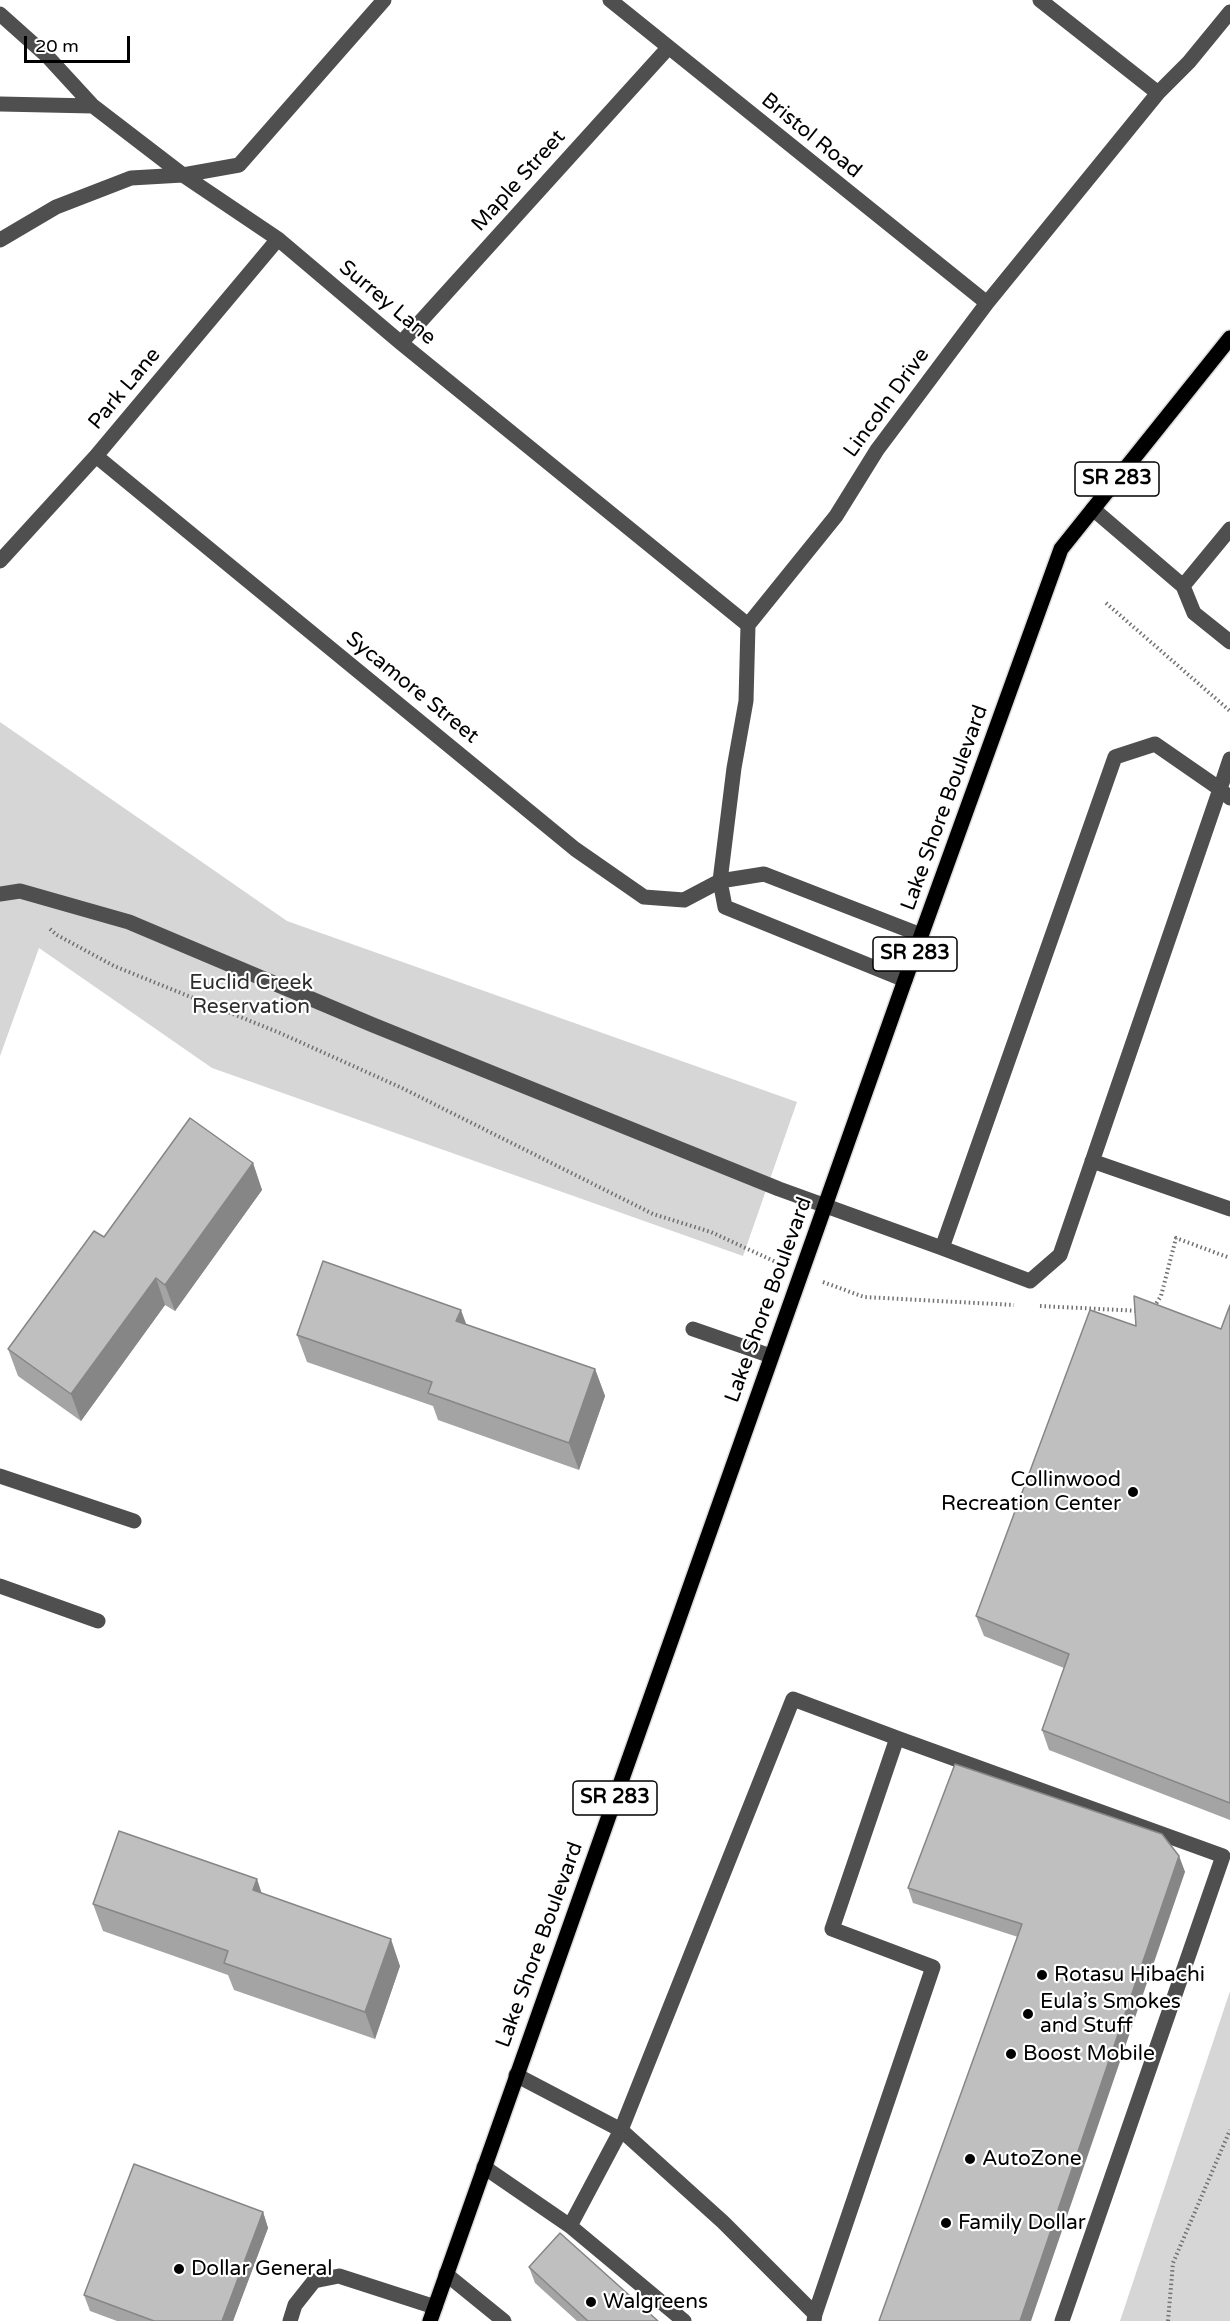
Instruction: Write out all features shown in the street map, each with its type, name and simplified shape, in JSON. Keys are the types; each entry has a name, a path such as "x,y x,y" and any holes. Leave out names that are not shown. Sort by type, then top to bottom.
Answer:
{"main road":[{"name":"Lake Shore Boulevard","path":"432,2314 824,1207 1061,549 1230,338"}],"street":[{"path":"0,240 56,207 131,178 183,175 239,165 384,0"},
{"name":"Bristol Road","path":"610,0 987,303"},
{"path":"1040,0 1158,93"},
{"name":"Lincoln Drive","path":"748,625 836,516 877,450 987,303 1158,93 1189,62 1230,12"},
{"name":"Surrey Lane","path":"0,14 47,56 93,106 183,175 278,239 401,343 748,625"},
{"name":"Maple Street","path":"401,343 668,48"},
{"path":"0,104 93,106"},
{"name":"Park Lane","path":"0,561 96,456 278,239"},
{"name":"Sycamore Street","path":"96,456 575,849 644,897 684,900 720,881 764,874 921,935"},
{"path":"1092,509 1182,586 1194,614 1230,642"},
{"path":"1182,586 1230,529"},
{"path":"748,625 746,700 734,768 720,881 725,907 905,981"},
{"path":"942,1248 1115,757 1155,744 1225,793"},
{"path":"0,894 20,891 129,922 373,1025 824,1207 1030,1281 1060,1255 1225,793 1230,759"},
{"path":"1092,1161 1230,1209"},
{"path":"693,1329 771,1356"},
{"path":"0,1476 134,1521"},
{"path":"0,1587 98,1621"},
{"path":"570,2226 621,2130 793,1699 1223,1856 1062,2321"},
{"path":"516,2075 621,2130 723,2222 814,2317 933,1967 832,1929 897,1738"},
{"path":"484,2168 570,2226 684,2321"},
{"path":"446,2274 504,2321"},
{"path":"290,2321 295,2306 314,2281 339,2276 432,2314"}],"path":[{"path":"1106,603 1230,711"},
{"path":"50,928 57,935 114,966 280,1033 412,1093 653,1214 711,1232 756,1253"},
{"path":"1176,1238 1230,1258"},
{"path":"801,1274 864,1297"},
{"path":"1168,2321 1173,2264 1230,2130"}],"green space":[{"name":"Euclid Creek Reservation","path":"0,722 287,921 797,1102 743,1256 212,1068 39,948 0,1056"},
{"path":"1230,1991 1230,2321 1120,2321"}],"building":[{"path":"190,1118 253,1163 165,1285 156,1278 71,1394 8,1349 94,1231 104,1237"},
{"path":"323,1261 461,1310 456,1321 595,1369 569,1443 428,1393 432,1382 297,1335"},
{"name":"Collinwood Recreation Center","path":"1134,1296 1221,1329 1230,1305 1230,1803 1042,1730 1069,1654 976,1616 1090,1310 1136,1326"},
{"path":"955,1764 1162,1834 1179,1856 1020,2321 879,2321 1022,1924 908,1888"},
{"path":"119,1831 257,1879 253,1890 391,1939 365,2012 224,1963 228,1951 93,1904"},
{"name":"Dollar General","path":"134,2164 263,2212 222,2321 154,2321 84,2295"},
{"name":"Walgreens","path":"560,2233 658,2321 588,2321 529,2267"}],"place":[{"name":"Collinwood Recreation Center","path":"1133,1492"},
{"name":"Rotasu Hibachi","path":"1042,1975"},
{"name":"Eula’s Smokes and Stuff","path":"1028,2014"},
{"name":"Boost Mobile","path":"1011,2054"},
{"name":"AutoZone","path":"970,2159"},
{"name":"Family Dollar","path":"946,2223"},
{"name":"Dollar General","path":"179,2269"},
{"name":"Walgreens","path":"591,2302"}]}
